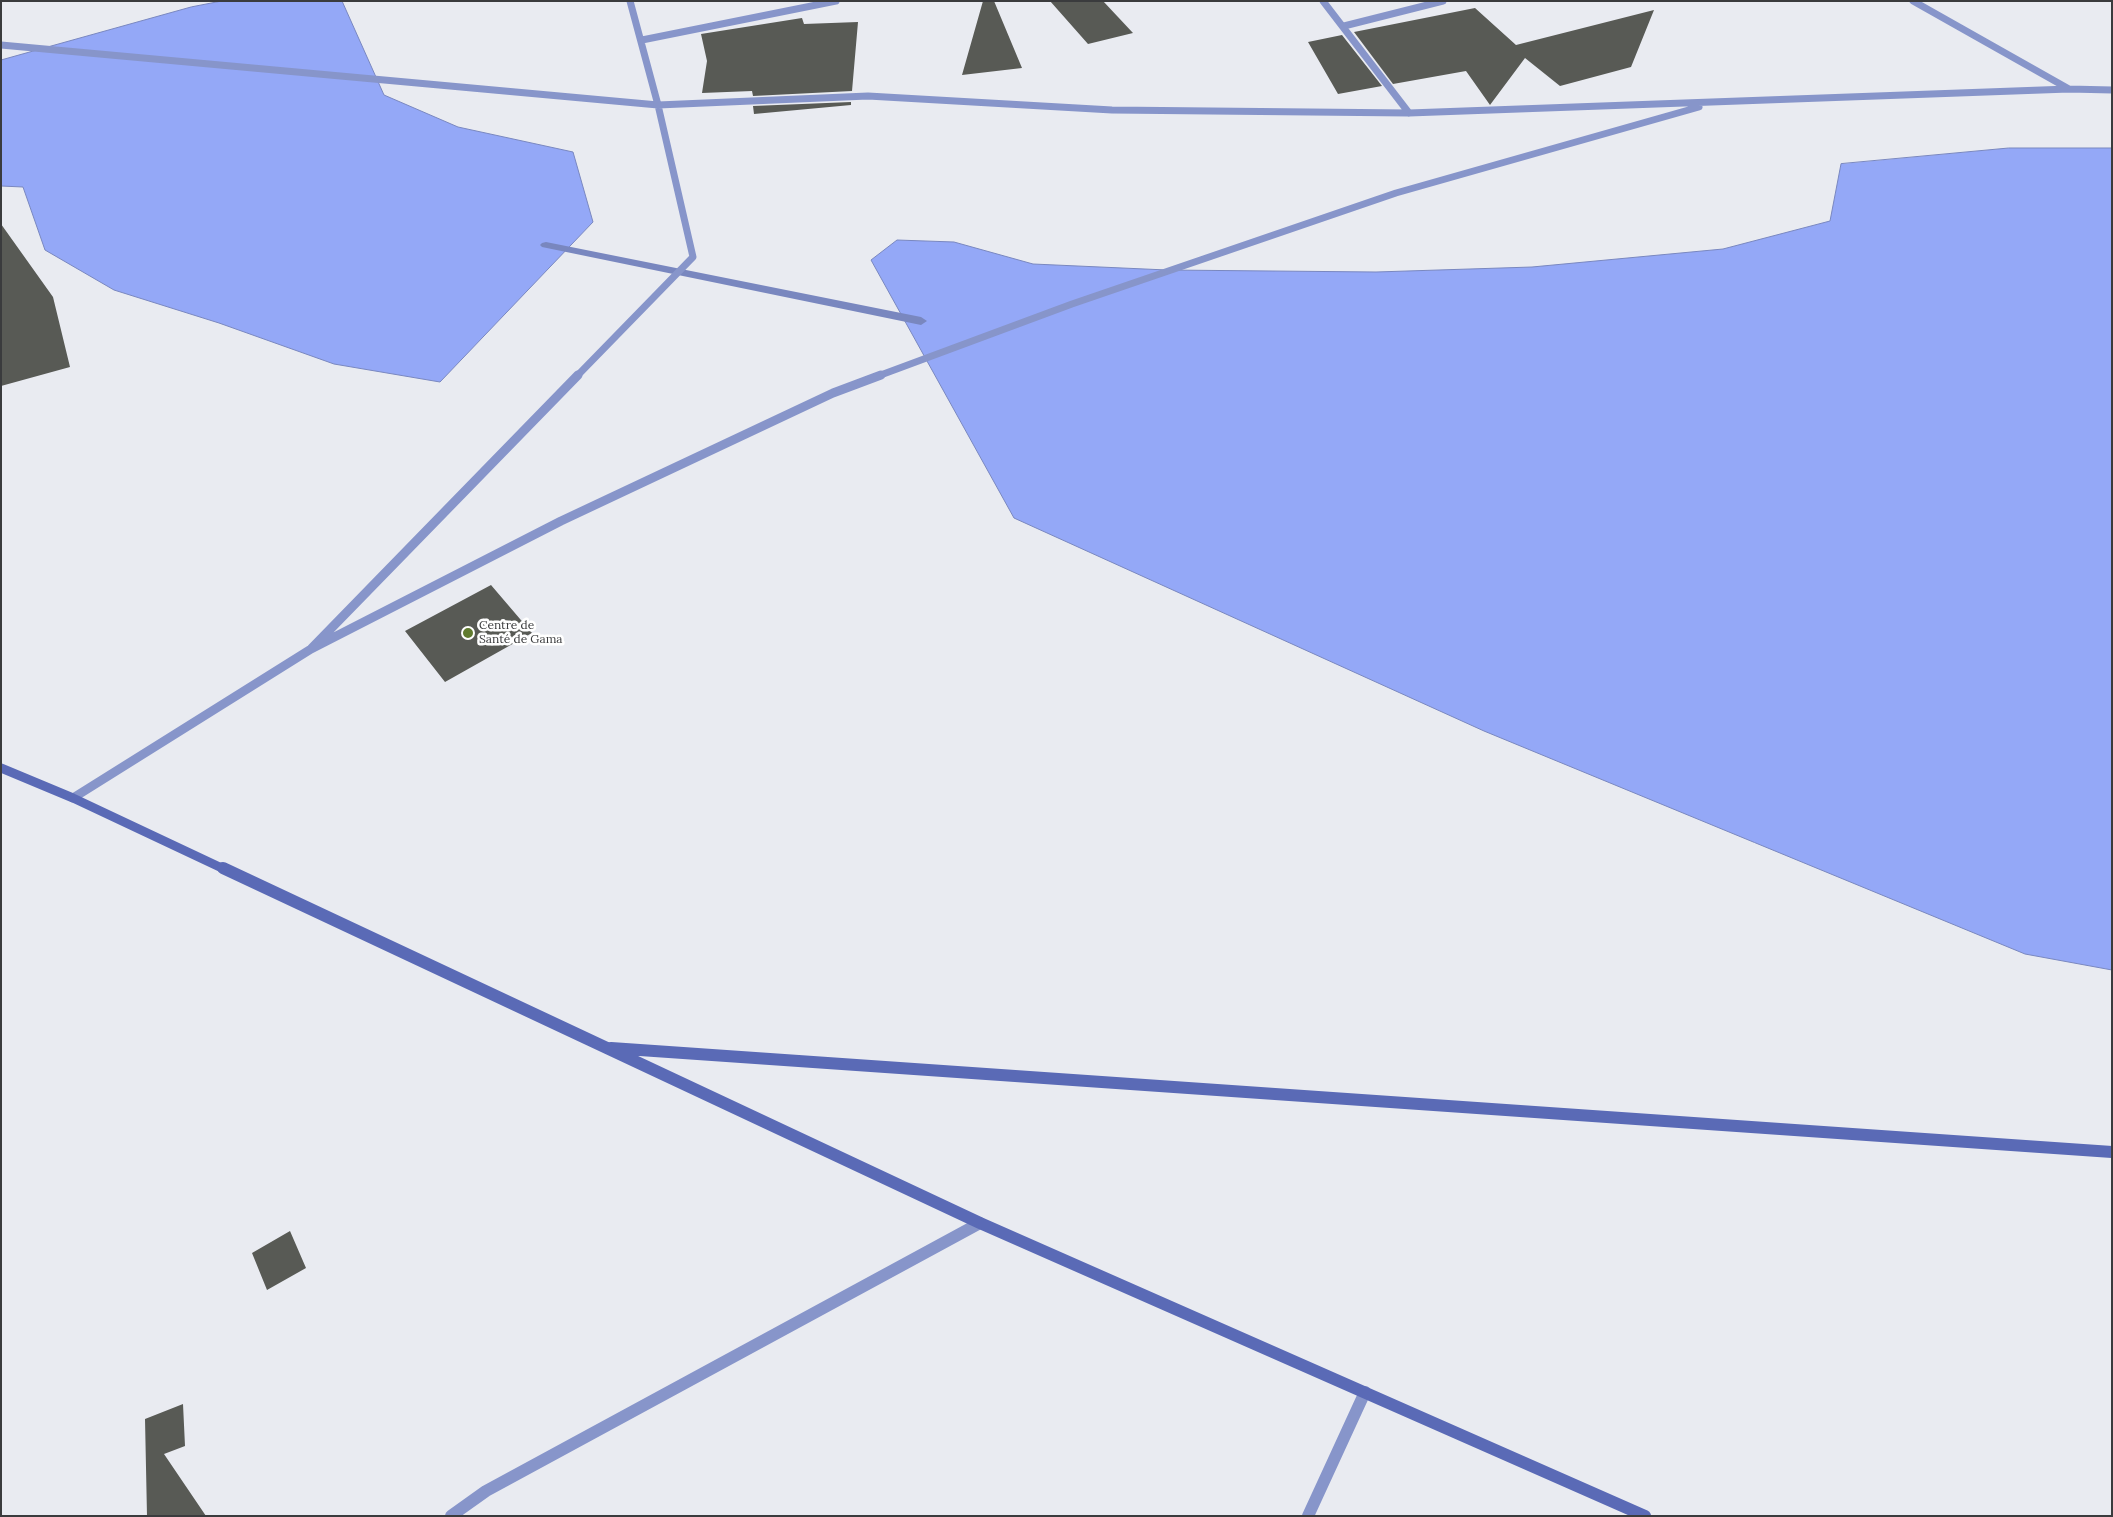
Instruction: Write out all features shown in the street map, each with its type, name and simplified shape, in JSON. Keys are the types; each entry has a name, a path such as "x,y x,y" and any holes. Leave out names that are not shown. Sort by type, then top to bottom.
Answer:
{"main road":[{"path":"1,768 73,798 980,1223 1645,1516"},
{"path":"606,1048 2112,1152"}],"street":[{"path":"311,649 693,257 658,105 630,1"},
{"path":"642,40 836,1"},
{"path":"1323,1 1409,113"},
{"path":"1344,26 1443,1"},
{"path":"1913,1 2069,89"},
{"path":"1,45 658,105 868,96 1112,110 1409,113 2069,89 2112,90"},
{"path":"73,798 311,649 561,521 833,393 1072,304 1396,193 1715,102"},
{"path":"451,1516 486,1491 980,1223"},
{"path":"1308,1516 1365,1392"}],"water":[{"path":"222,1 342,1 384,95 458,127 573,152 593,222 440,382 334,364 219,323 114,290 45,250 23,187 1,186 1,60 191,7"},
{"path":"2009,148 2112,148 2112,970 2025,954 1484,731 1014,518 871,260 897,240 954,242 1033,264 1167,270 1376,272 1532,267 1723,249 1830,221 1841,164"}],"building":[{"path":"983,1 994,1 1022,68 962,75"},
{"path":"1050,1 1103,1 1133,33 1088,44"},
{"path":"1475,8 1516,45 1654,10 1631,67 1560,86 1525,58 1490,105 1466,71 1393,84 1354,32"},
{"path":"802,18 804,24 858,22 852,91 753,96 752,91 702,93 707,61 701,34"},
{"path":"1342,35 1382,86 1338,94 1308,42"},
{"path":"851,102 851,105 754,114 753,106"},
{"path":"1,224 53,297 70,367 1,386"},
{"path":"491,585 532,633 445,682 405,631"},
{"path":"290,1231 306,1268 267,1290 252,1253"},
{"path":"183,1404 185,1446 164,1454 206,1516 147,1516 145,1419"}],"waterway":[{"path":"546,245 921,321"}],"place":[{"name":"Centre de Santé de Gama","path":"468,633"}]}
